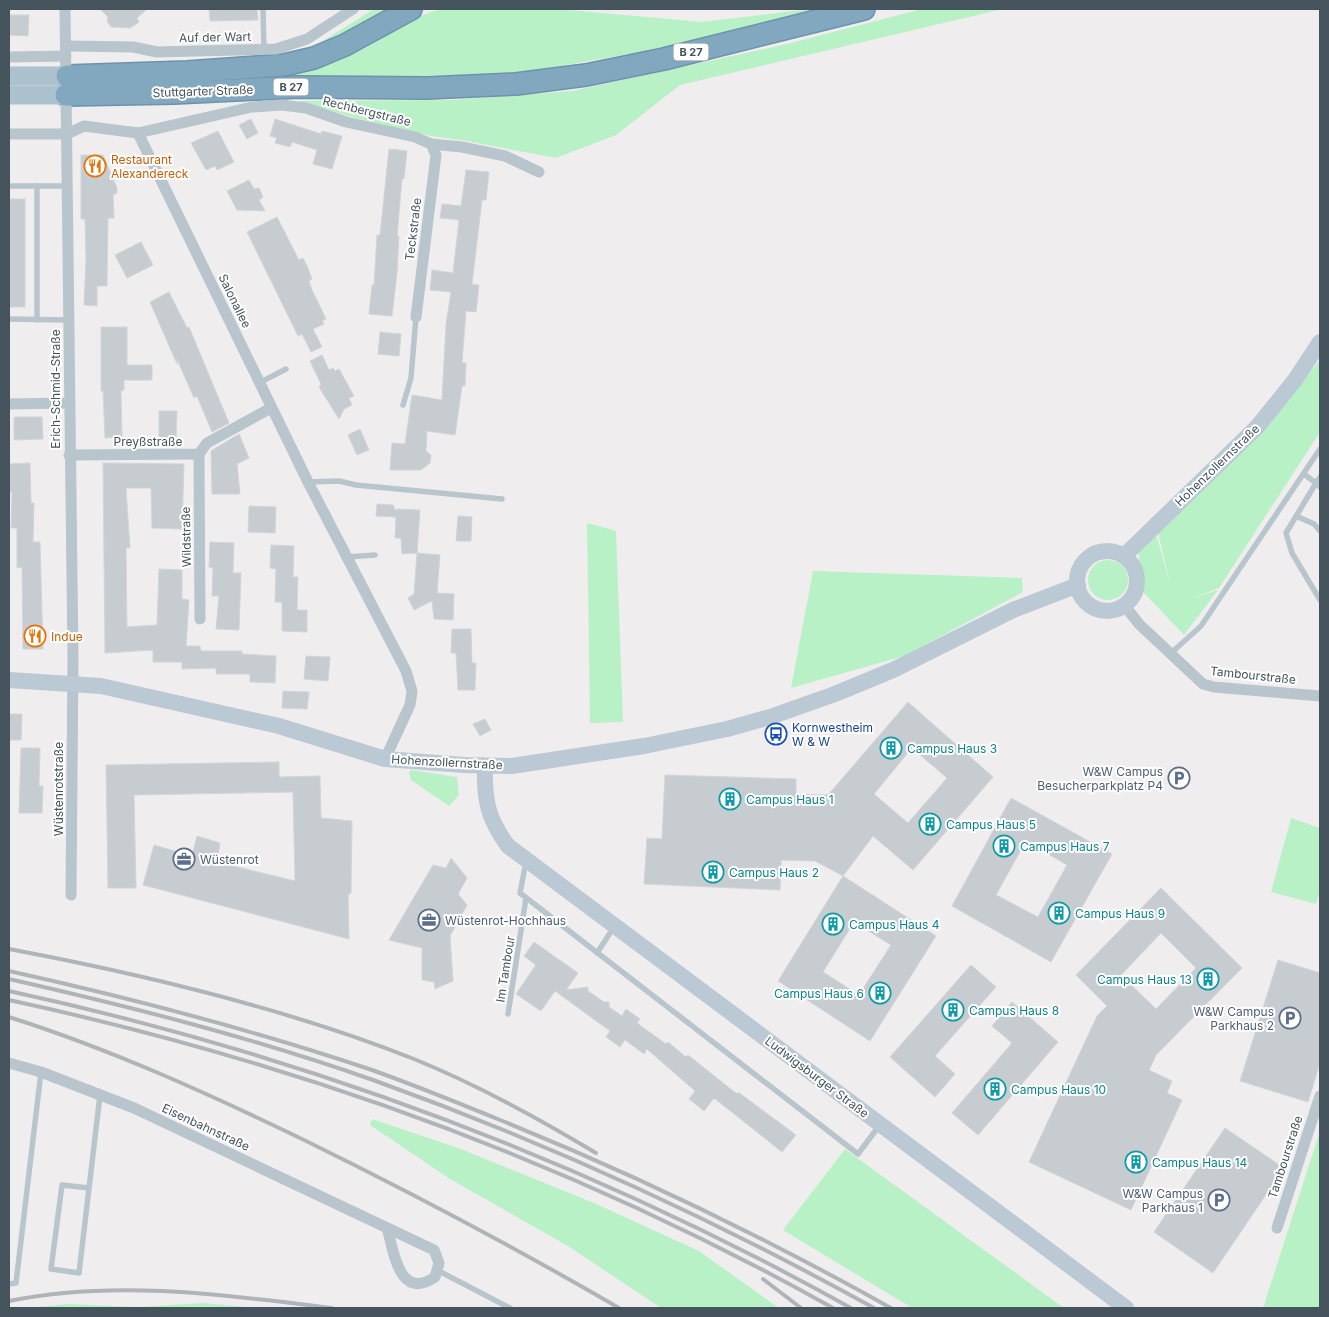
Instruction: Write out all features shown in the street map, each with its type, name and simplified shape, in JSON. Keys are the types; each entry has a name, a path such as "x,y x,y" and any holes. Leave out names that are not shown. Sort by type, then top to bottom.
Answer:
{"highway":[{"name":"Stuttgarter Straße","path":"66,68 187,72 284,65 314,58 345,45 411,9"},
{"name":"Stuttgarter Straße","path":"66,68 174,93 298,87 427,88 516,84 586,75 864,9"}],"main road":[{"name":"Stuttgarter Straße","path":"9,76 66,68"},
{"name":"Stuttgarter Straße","path":"9,95 66,68"},
{"name":"Hohenzollernstraße","path":"1124,556 1257,427 1295,380 1320,342"},
{"path":"1115,552 1124,556 1131,563 1138,581 1136,591 1125,606 1105,612 1095,609 1086,603 1078,585 1082,566 1096,554 1115,552"},
{"name":"Hohenzollernstraße","path":"9,680 72,682 101,686 279,726 379,757 486,766 527,764 644,746 727,729 770,717 835,694 893,670 1013,610 1078,585"},
{"name":"Ludwigsburger Straße","path":"486,766 488,812 497,831 508,846 1126,1308"}],"street":[{"name":"Erich-Schmid-Straße","path":"65,9 72,682"},
{"name":"Auf der Wart","path":"66,68 133,47 157,52 264,50 290,46 307,39 353,9"},
{"name":"Stuttgarter Straße","path":"9,57 66,68"},
{"name":"Rechbergstraße","path":"67,134 84,126 138,133 252,107 281,106 306,108 346,122 415,137 432,144 462,147 505,156 539,172"},
{"name":"Salonallee","path":"138,133 271,408 395,648 412,691 410,704 379,757"},
{"path":"9,134 67,134"},
{"name":"Teckstraße","path":"416,317 436,155 432,144"},
{"path":"9,404 69,403"},
{"name":"Preyßstraße","path":"70,455 198,454 207,443 271,408"},
{"name":"Wildstraße","path":"198,454 200,619"},
{"name":"Tambourstraße","path":"1125,606 1139,624 1198,680 1214,687 1314,696"},
{"name":"Wüstenrotstraße","path":"71,895 72,682"},
{"name":"Eisenbahnstraße","path":"9,1063 40,1072 134,1108 434,1250 439,1263 437,1270"},
{"name":"Tambourstraße","path":"1277,1228 1320,1096"},
{"path":"388,1228 398,1269 407,1280 415,1283 426,1283 435,1277 437,1270"}],"lane":[{"path":"263,9 264,50"},
{"path":"9,186 67,186"},
{"path":"36,320 37,186"},
{"path":"403,405 411,378 416,317"},
{"path":"9,319 68,320"},
{"path":"259,383 286,368"},
{"path":"1170,654 1201,626 1320,449"},
{"path":"1304,474 1318,485"},
{"path":"1320,477 1318,485 1286,532 1292,554 1320,600"},
{"path":"308,482 339,481 356,486 502,499"},
{"path":"1296,516 1314,524 1320,531"},
{"path":"347,557 374,555"},
{"path":"1314,696 1320,690"},
{"name":"Im Tambour","path":"508,1014 526,898 520,894 526,861"},
{"path":"526,898 858,1154 880,1124"},
{"path":"597,952 616,925"},
{"path":"9,1284 16,1283 40,1072"},
{"path":"89,1188 62,1185 51,1269 78,1273 89,1188 100,1095"},
{"path":"437,1270 510,1308"}],"green space":[{"path":"374,9 392,9 331,42 305,52"},
{"path":"446,9 558,9 702,22 809,9 828,9 663,48 515,74 276,79 357,52 411,21 433,11"},
{"path":"922,9 1003,9 680,85 616,135 556,158 431,136 355,118 298,101 451,100 572,91 787,44"},
{"path":"1320,360 1320,432 1219,588 1190,599 1218,590 1184,635 1143,592 1138,551 1156,534 1170,584 1158,533 1271,421"},
{"path":"587,523 616,531 623,722 590,723"},
{"path":"1112,560 1119,563 1125,569 1128,580 1127,588 1119,597 1112,600 1104,600 1097,597 1089,588 1088,576 1091,569 1100,561"},
{"path":"813,571 1022,578 1023,592 904,656 791,688"},
{"path":"411,770 457,777 459,795 449,806 411,780 409,773"},
{"path":"1291,818 1320,828 1320,890 1316,904 1271,892"},
{"path":"372,1119 461,1149 594,1203 699,1251 779,1308 661,1308 568,1246 450,1179 370,1125"},
{"path":"1320,1131 1320,1308 1263,1308"},
{"path":"845,1149 1064,1308 912,1308 783,1230"},
{"path":"202,1303 259,1308 29,1308 67,1304 137,1307"}],"building":[{"path":"100,9 147,9 137,18 139,22 130,28 111,27 107,21 108,17"},
{"path":"209,9 257,9 258,20 210,21"},
{"path":"9,15 29,15 28,36 9,35"},
{"path":"251,119 258,133 247,139 239,125"},
{"path":"275,119 321,134 322,131 342,136 332,169 313,164 317,150 292,142 290,147 275,143 277,138 270,136"},
{"path":"218,131 234,162 217,170 215,166 206,170 191,143"},
{"path":"389,149 407,151 404,179 402,179 397,236 399,236 397,273 392,316 369,314 372,285 374,285 377,235 380,235"},
{"path":"81,155 103,155 117,188 117,193 113,195 114,218 108,218 107,286 97,286 97,306 84,305 86,260 85,219 81,219"},
{"path":"466,170 489,172 486,200 482,200 472,284 479,285 476,312 466,311 462,363 466,363 465,386 462,386 455,435 427,431 426,451 431,455 430,463 421,470 390,470 392,443 405,444 412,395 442,400 446,324 451,292 430,290 432,270 453,273 459,220 440,218 442,204 461,206"},
{"path":"249,180 254,189 259,188 263,197 259,200 265,211 237,210 227,191"},
{"path":"9,199 25,199 25,307 9,307"},
{"path":"277,217 299,260 303,258 308,268 312,279 309,281 312,290 326,319 322,321 324,324 313,329 322,347 311,352 302,334 298,336 247,232"},
{"path":"141,242 153,265 127,278 115,255"},
{"path":"169,292 187,328 189,327 229,423 212,432 197,396 194,398 177,359 177,364 150,302"},
{"path":"101,327 127,327 127,365 152,365 152,380 124,380 124,390 121,391 122,437 105,438 103,391 101,391"},
{"path":"380,332 401,334 399,356 378,354"},
{"path":"322,355 329,370 333,368 335,371 339,369 354,396 349,398 352,405 344,409 339,419 319,387 321,384 310,361"},
{"path":"159,411 177,411 176,439 159,439"},
{"path":"14,417 42,417 43,439 14,440"},
{"path":"360,429 369,450 357,455 348,435"},
{"path":"239,434 249,458 237,464 240,494 212,494 211,451"},
{"path":"30,463 31,503 34,503 33,542 40,542 43,649 23,649 22,567 17,568 17,528 11,528 12,492 9,492 9,464"},
{"path":"103,463 184,464 182,529 152,528 151,488 126,488 130,548 126,548 127,627 157,625 159,569 182,570 182,599 189,600 186,646 200,646 201,651 242,651 242,654 276,656 275,683 250,682 250,674 216,674 216,668 182,669 182,662 153,662 153,650 105,653"},
{"path":"377,504 393,505 396,511 397,509 420,510 417,553 402,554 401,538 395,538 396,517 376,516"},
{"path":"249,506 276,507 275,533 248,532"},
{"path":"458,516 472,517 471,541 456,541"},
{"path":"210,542 234,543 233,573 241,573 239,630 216,629 219,596 212,596 213,568 209,567"},
{"path":"271,545 294,546 293,577 298,577 297,610 307,610 307,632 282,631 282,602 275,602 276,569 270,568"},
{"path":"417,553 440,555 437,593 454,594 453,620 434,619 432,601 414,610 408,598 414,594"},
{"path":"452,629 471,629 472,663 476,663 475,690 458,690 456,653 451,653"},
{"path":"306,656 330,657 328,681 304,679"},
{"path":"283,691 309,692 307,709 282,708"},
{"path":"908,702 993,777 913,870 873,836 843,876 815,861 781,860 780,890 644,884 647,838 662,839 665,775 796,779 796,794 828,795","holes":["912,748 947,778 908,823 874,794"]},
{"path":"9,714 22,714 21,740 9,740"},
{"path":"485,719 491,730 480,736 473,724"},
{"path":"21,748 40,748 39,786 43,786 42,813 19,813"},
{"name":"Wüstenrot","path":"279,762 279,777 320,776 321,818 352,821 351,893 348,895 349,939 143,885 154,845 192,856 197,836 220,843 217,862 295,881 293,792 134,795 136,888 108,888 106,765"},
{"path":"1011,798 1112,854 1051,962 952,906","holes":["1026,841 1067,865 1038,917 996,895"]},
{"name":"Wüstenrot-Hochhaus","path":"451,858 467,878 458,894 467,905 450,936 453,981 435,989 434,982 422,980 422,948 389,940 433,865 446,868"},
{"path":"843,876 936,936 870,1041 778,981","holes":["854,922 891,945 859,995 823,972"]},
{"path":"1161,888 1242,968 1156,1055 1149,1070 1172,1081 1167,1093 1182,1100 1131,1210 1029,1162 1097,1016 1107,1006 1076,975","holes":["1161,933 1196,968 1156,1009 1121,975"]},
{"path":"534,942 578,973 566,990 588,987 588,991 604,1002 609,1002 609,1007 622,1016 626,1009 640,1019 637,1023 666,1044 668,1042 686,1057 688,1055 737,1094 738,1092 796,1135 782,1152 714,1098 704,1111 689,1099 695,1091 647,1049 644,1054 625,1040 620,1047 606,1037 610,1031 555,991 541,1011 516,994 536,965 524,956"},
{"name":"W&W Campus Parkhaus 2","path":"1278,960 1320,973 1320,1063 1308,1102 1240,1081"},
{"name":"Campus Haus 8","path":"971,965 996,987 935,1056 955,1074 935,1097 890,1057"},
{"name":"Campus Haus 10","path":"1012,1002 1058,1042 978,1135 952,1113 1012,1043 992,1026"},
{"name":"W&W Campus Parkhaus 1","path":"1225,1128 1284,1168 1213,1273 1154,1232"}],"railway":[{"path":"9,949 111,970 214,995 316,1024 366,1041 438,1069 484,1091 596,1153"},
{"path":"9,971 100,992 237,1028 327,1055 406,1082 555,1143 653,1186 797,1257 891,1308"},
{"path":"9,979 147,1012 283,1050 438,1104 565,1156 690,1213 874,1308"},
{"path":"9,991 119,1017 228,1047 442,1118 650,1205 751,1255 851,1308"},
{"path":"9,1000 116,1025 223,1054 328,1087 432,1123 535,1164 636,1208 736,1256 833,1308"},
{"path":"9,1017 121,1058 266,1122 423,1200 619,1308"},
{"path":"763,1279 801,1308"},
{"path":"9,1301 49,1294 130,1290 211,1294 332,1308"}],"place":[{"name":"Restaurant Alexandereck","path":"95,166"},
{"name":"Indue","path":"35,636"},
{"name":"Kornwestheim W & W","path":"776,734"},
{"name":"Campus Haus 3","path":"891,748"},
{"name":"W&W Campus Besucherparkplatz P4","path":"1179,778"},
{"name":"Campus Haus 1","path":"730,799"},
{"name":"Campus Haus 5","path":"930,824"},
{"name":"Campus Haus 7","path":"1004,846"},
{"name":"Wüstenrot","path":"184,859"},
{"name":"Campus Haus 2","path":"713,872"},
{"name":"Campus Haus 9","path":"1059,913"},
{"name":"Wüstenrot-Hochhaus","path":"429,920"},
{"name":"Campus Haus 4","path":"833,924"},
{"name":"Campus Haus 13","path":"1208,979"},
{"name":"Campus Haus 6","path":"880,993"},
{"name":"Campus Haus 8","path":"953,1010"},
{"name":"W&W Campus Parkhaus 2","path":"1290,1018"},
{"name":"Campus Haus 10","path":"995,1089"},
{"name":"Campus Haus 14","path":"1136,1162"},
{"name":"W&W Campus Parkhaus 1","path":"1219,1200"}]}
